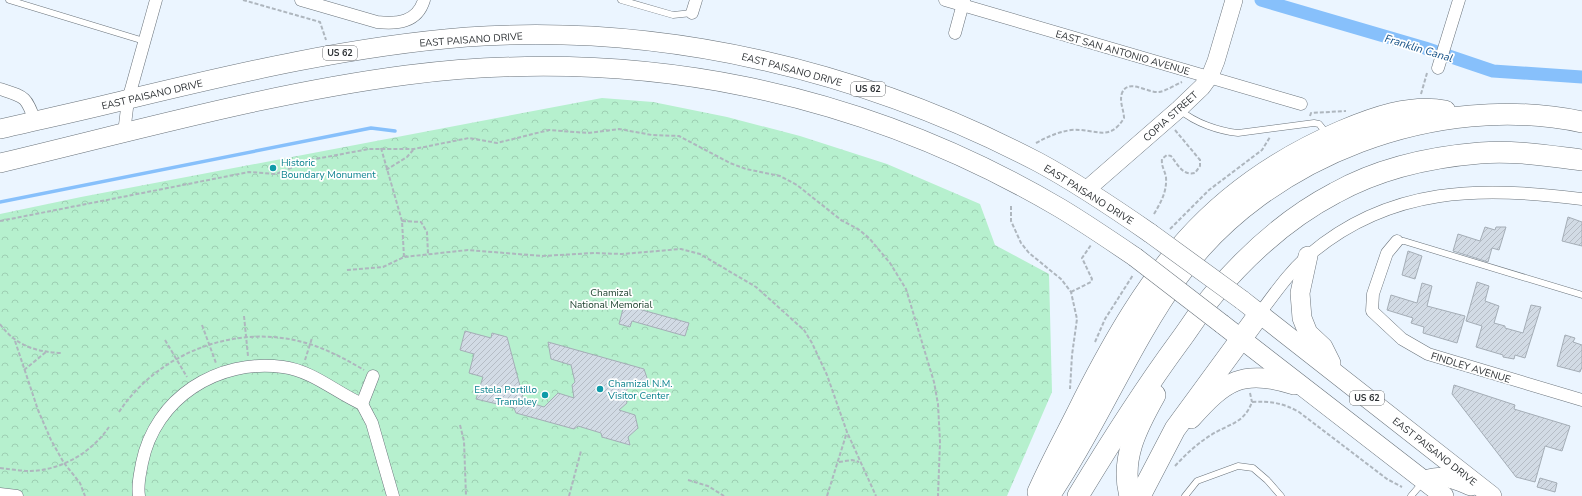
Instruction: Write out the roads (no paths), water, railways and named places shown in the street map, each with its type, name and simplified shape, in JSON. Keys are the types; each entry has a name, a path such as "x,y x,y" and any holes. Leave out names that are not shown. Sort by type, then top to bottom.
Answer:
{"highway":[{"path":"1036,496 1104,362 1144,293 1170,258 1205,220 1230,197 1271,168 1329,137 1356,126 1414,110 1442,110 1469,117"},
{"path":"1049,496 1160,305 1180,275 1219,230 1278,183 1300,169 1346,147 1368,138 1414,125 1505,113 1561,117 1582,122"},
{"path":"1080,493 1146,388 1214,294 1255,251 1300,214 1341,190 1373,176 1407,166 1443,158 1482,153 1527,153 1582,160"},
{"path":"1140,496 1175,429 1260,313"},
{"path":"1130,496 1126,481 1126,464 1134,438 1181,340"}],"main road":[{"name":"COPIA STREET","path":"1086,190 1179,109 1194,95 1210,76 1234,2"},
{"name":"EAST PAISANO DRIVE","path":"0,129 286,63 405,44 468,37 531,35 610,37 705,49 764,60 875,92 979,133 1040,163 1086,190 1150,233 1260,313 1491,495"},
{"path":"0,163 222,109 328,88 447,71 543,66 589,66 685,75 765,90 868,120 933,145 1014,183 1060,209 1135,257 1444,496"},
{"path":"1014,183 1035,183 1056,195 1066,198 1073,198 1086,190"},
{"path":"1308,256 1300,293 1302,318 1308,333 1323,347 1334,372"},
{"path":"1166,447 1199,410 1220,390 1231,382 1259,377 1275,379 1304,388"},
{"path":"1425,480 1439,476 1450,477 1491,495"}],"street":[{"path":"124,133 128,100 156,0"},
{"path":"301,0 377,22 404,22 413,18 424,0"},
{"path":"692,14 696,0"},
{"name":"EAST SAN ANTONIO AVENUE","path":"945,0 964,3 1300,104"},
{"path":"1438,68 1459,0"},
{"path":"954,33 964,3"},
{"path":"0,89 22,96 26,100 35,121"},
{"path":"1260,313 1308,256 1332,236 1360,220 1398,205 1436,195 1480,192 1577,198"},
{"name":"FINDLEY AVENUE","path":"1397,241 1387,253 1373,294 1372,311 1402,339 1428,354 1582,400"},
{"path":"128,496 138,491 147,441 168,410 179,397 193,386 220,373 248,366 284,367 301,371 326,383 344,396 362,404 372,423 386,466 393,496"},
{"path":"362,404 373,376"},
{"path":"0,494 17,496"}],"lane":[{"path":"9,0 144,41"},
{"path":"621,0 673,15 692,14"},
{"path":"1179,109 1191,119 1229,132 1238,133 1314,123 1319,124 1329,137"},
{"path":"1397,241 1404,240 1582,295"},
{"path":"1185,496 1197,480 1238,466 1253,468 1267,480 1281,496"},
{"path":"1411,496 1425,480"}],"waterway":[{"name":"Franklin Canal","path":"1261,0 1425,48 1493,71 1582,77"},
{"path":"0,202 371,128 395,131"}],"place":[{"name":"Historic Boundary Monument","path":"273,168"},
{"name":"Chamizal N.M. Visitor Center","path":"600,389"},
{"name":"Estela Portillo Trambley","path":"545,395"}],"park label":[{"name":"Chamizal National Memorial","path":"611,298"}]}
